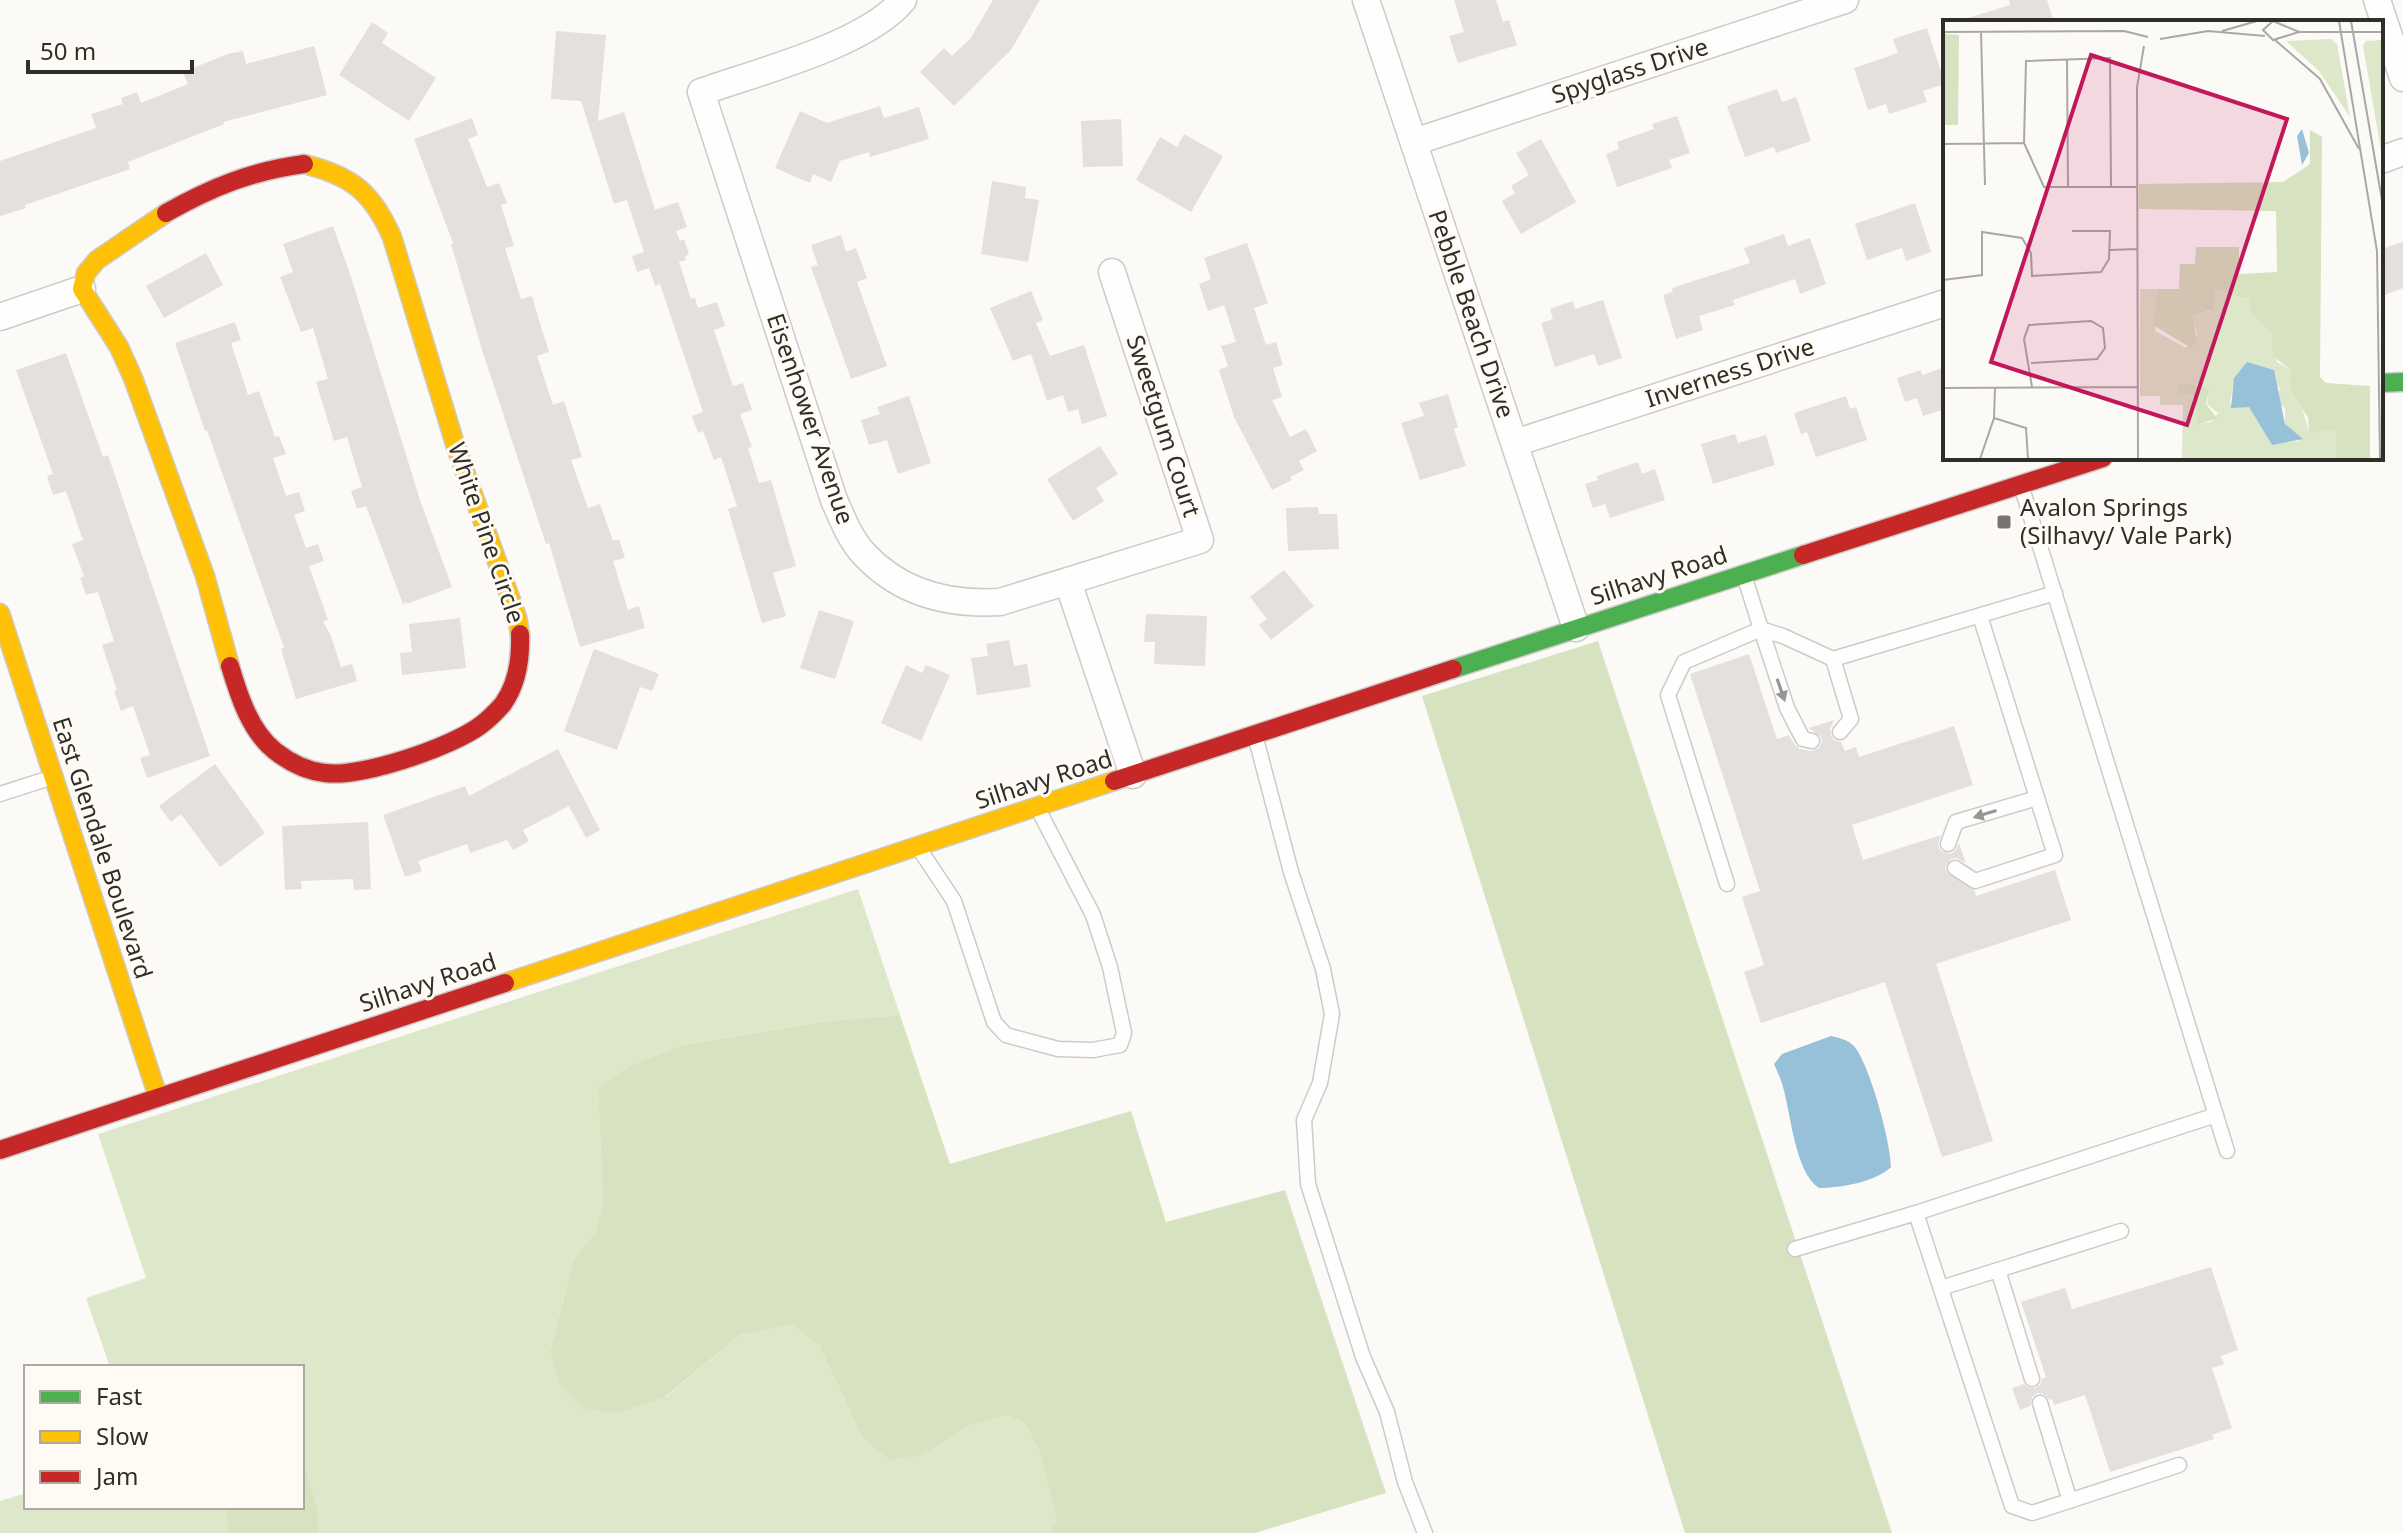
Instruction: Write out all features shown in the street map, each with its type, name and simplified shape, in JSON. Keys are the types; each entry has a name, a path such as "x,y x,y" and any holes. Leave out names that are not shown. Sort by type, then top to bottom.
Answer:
{"street":[{"name":"Eisenhower Avenue","path":"903,0 897,8 861,33 701,92 834,500 846,528 863,553 887,574 916,592 944,600 973,604 1000,602 1068,582"},
{"name":"Pebble Beach Drive","path":"1366,0 1576,628"},
{"name":"Spyglass Drive","path":"1414,142 1845,0"},
{"path":"2377,0 2403,78"},
{"path":"2383,159 2403,152"},
{"name":"White Pine Circle","path":"304,164 328,169 350,180 369,196 381,210 392,237 455,444 517,617 522,644 520,668 510,691 494,714 474,731 450,743 356,773 332,775 305,768 267,745 253,727 242,702 206,580 123,356 82,289 86,273 97,260 159,217 235,179 272,168 304,164"},
{"name":"Sweetgum Court","path":"1068,582 1200,540 1112,272"},
{"path":"0,317 82,289"},
{"name":"Inverness Drive","path":"1515,443 1943,304"},
{"path":"2383,383 2403,382"},
{"name":"Silhavy Road","path":"0,1150 1576,628 2097,460"},
{"path":"1068,582 1133,775"},
{"name":"East Glendale Boulevard","path":"0,613 158,1097"}],"lane":[{"path":"2020,485 2227,1151"},
{"path":"1744,575 1787,708 1803,739 1812,741"},
{"path":"1727,884 1668,695 1684,662 1761,629 1833,659 2055,593"},
{"path":"1955,868 1975,881 2055,855 1980,616"},
{"path":"1833,659 1851,719 1840,732"},
{"path":"1255,735 1291,872 1323,969 1332,1014 1320,1083 1304,1120 1308,1184 1363,1357 1387,1412 1405,1482 1425,1533"},
{"path":"0,794 53,777"},
{"path":"1948,844 1956,822 2037,798"},
{"path":"917,847 954,901 994,1022 1006,1035 1058,1049 1093,1050 1120,1045 1124,1033 1110,967 1093,915 1037,807"},
{"path":"1795,1249 2216,1115"},
{"path":"1916,1213 2012,1506 2032,1513 2179,1465"},
{"path":"1941,1288 2121,1231"},
{"path":"1998,1270 2032,1379"},
{"path":"2040,1403 2070,1501"}],"green space":[{"path":"1598,641 1892,1533 1685,1533 1422,696"},
{"path":"858,889 900,1015 829,1021 683,1045 598,1089 603,1201 595,1232 573,1262 550,1349 558,1382 666,1397 740,1335 792,1325 819,1345 862,1437 924,1454 970,1425 1007,1415 1024,1423 1040,1452 1057,1521 1048,1533 319,1533 318,1510 304,1464 304,1365 109,1365 86,1298 146,1278 98,1134"},
{"path":"900,1015 950,1164 1131,1111 1166,1222 1285,1190 1386,1493 1255,1533 1048,1533 1057,1521 1040,1452 1024,1423 1007,1415 970,1425 924,1454 890,1460 862,1437 819,1345 792,1325 740,1335 665,1397 616,1413 583,1408 558,1382 550,1350 573,1262 595,1232 603,1201 598,1089 632,1066 683,1045 829,1021"},
{"path":"304,1464 318,1510 319,1533 229,1533 226,1509 304,1509"},
{"path":"24,1494 24,1509 226,1509 230,1533 0,1533 0,1501"}],"water":[{"path":"1831,1036 1854,1046 1867,1070 1891,1167 1867,1180 1819,1188 1804,1169 1799,1156 1783,1087 1774,1064 1782,1054"}],"building":[{"path":"993,0 1040,0 1011,50 954,106 920,72 944,48 952,56 970,39"},
{"path":"1454,0 1496,0 1503,22 1509,20 1517,45 1458,63 1449,36 1464,32"},
{"path":"2009,0 2047,0 2053,20 1968,20 2010,5"},
{"path":"372,22 388,33 382,43 436,78 409,121 339,75"},
{"path":"1927,28 1943,85 1923,91 1927,102 1889,114 1886,104 1868,110 1854,68 1898,53 1893,39"},
{"path":"556,31 606,35 598,121 624,112 655,210 678,202 687,227 676,231 680,241 684,239 689,254 685,256 686,260 679,262 691,299 695,298 698,308 717,302 725,326 714,330 733,386 743,383 752,410 740,414 752,447 748,448 759,483 771,480 796,566 773,573 786,616 762,623 728,509 737,506 721,457 714,460 703,431 698,433 692,416 703,412 660,284 655,286 649,268 637,272 632,256 644,252 627,200 614,204 581,101 551,99"},
{"path":"314,46 327,95 223,122 128,162 130,169 0,216 0,161 96,128 91,114 123,104 121,98 137,92 141,103 188,84 183,72 228,54 243,51 246,64"},
{"path":"1777,89 1782,102 1796,97 1811,141 1776,153 1774,147 1745,157 1727,106"},
{"path":"880,106 884,118 919,107 929,139 870,157 869,152 840,161 831,182 813,174 810,183 775,168 800,111 827,123"},
{"path":"1677,116 1690,153 1669,160 1672,168 1617,187 1606,154 1619,149 1617,142 1654,129 1652,124"},
{"path":"472,118 478,135 468,139 487,187 499,183 507,203 501,205 514,246 505,248 521,299 532,296 549,352 537,356 553,405 564,401 582,457 571,460 588,508 600,504 613,541 619,539 625,558 613,561 628,610 639,606 645,628 580,647 549,543 546,544 483,353 453,243 414,139"},
{"path":"1121,119 1123,166 1083,167 1081,121"},
{"path":"1184,134 1223,156 1191,212 1136,180 1160,137 1177,147"},
{"path":"1541,139 1576,202 1521,234 1502,201 1515,193 1511,186 1529,175 1516,153"},
{"path":"992,181 1026,187 1025,198 1039,200 1028,262 981,254"},
{"path":"1915,203 1931,252 1906,261 1902,248 1867,260 1855,224"},
{"path":"333,226 421,503 452,587 407,604 403,604 366,506 357,509 351,491 362,487 347,437 334,441 316,382 328,379 313,328 301,332 280,277 293,272 283,244"},
{"path":"1784,234 1788,246 1810,238 1826,284 1800,294 1795,279 1733,300 1735,305 1699,316 1703,330 1676,339 1663,295 1673,292 1672,288 1750,263 1744,248"},
{"path":"841,235 846,252 856,248 867,278 857,282 887,366 851,379 811,267 818,265 811,245"},
{"path":"2403,242 2403,288 2385,295 2383,288 2383,248"},
{"path":"1247,243 1268,303 1254,308 1266,345 1276,342 1283,365 1273,368 1282,397 1272,400 1290,437 1306,429 1317,451 1299,461 1304,470 1272,490 1234,417 1219,370 1228,366 1221,346 1236,342 1224,305 1208,311 1199,284 1211,279 1204,258"},
{"path":"206,253 223,285 164,318 146,286"},
{"path":"1031,291 1043,320 1036,323 1050,356 1084,345 1107,416 1082,424 1078,409 1068,412 1063,395 1047,401 1031,354 1013,361 990,308"},
{"path":"1603,300 1622,358 1598,366 1594,354 1555,367 1541,323 1553,319 1550,309 1573,301 1575,309"},
{"path":"235,322 241,340 231,343 248,395 259,391 275,437 279,436 286,454 273,458 286,496 299,492 305,511 294,515 306,548 318,544 324,561 309,566 328,620 323,621 341,667 352,664 357,681 296,699 281,649 284,648 175,343"},
{"path":"66,353 103,457 108,455 210,756 147,778 140,758 150,755 133,706 121,711 114,691 117,690 102,645 114,641 98,592 86,595 80,578 84,576 72,544 83,540 66,491 53,495 47,476 53,474 16,370"},
{"path":"1943,368 1943,410 1923,416 1917,398 1905,402 1897,378 1921,370 1922,375"},
{"path":"1448,394 1458,427 1454,429 1466,466 1420,480 1401,423 1424,416 1419,403"},
{"path":"909,396 931,463 898,474 887,440 869,445 861,420 880,414 877,407"},
{"path":"1846,396 1850,409 1856,407 1867,440 1816,457 1807,432 1801,434 1794,413"},
{"path":"1735,434 1738,443 1766,435 1775,465 1713,484 1701,444"},
{"path":"1100,446 1118,474 1096,488 1104,501 1073,521 1047,479"},
{"path":"1638,462 1642,474 1655,469 1665,500 1610,518 1605,504 1593,508 1585,484 1598,480 1597,476"},
{"path":"1318,507 1319,514 1337,514 1339,549 1288,551 1286,508"},
{"path":"1284,570 1314,606 1271,640 1259,625 1267,619 1250,597"},
{"path":"819,610 854,621 835,679 800,668"},
{"path":"1146,614 1207,616 1205,666 1154,664 1155,642 1144,642"},
{"path":"460,618 466,668 402,675 400,653 412,652 409,624"},
{"path":"1009,640 1014,666 1027,664 1031,687 977,695 971,658 988,656 986,644"},
{"path":"594,649 659,674 652,691 640,687 617,750 564,731"},
{"path":"1749,654 1777,739 1789,735 1800,749 1811,751 1819,748 1821,737 1809,728 1834,720 1831,736 1841,742 1845,751 1856,747 1859,757 1954,726 1973,785 1852,825 1863,860 1941,835 1938,845 1941,851 1950,854 1959,843 1966,863 1951,859 1945,867 1947,873 1975,891 1976,896 2055,870 2071,920 1936,964 1993,1141 1942,1157 1885,982 1761,1023 1744,972 1764,965 1742,897 1760,891 1690,674"},
{"path":"906,665 922,673 926,665 950,675 921,741 881,723"},
{"path":"558,749 600,830 586,838 569,806 523,830 529,841 513,850 507,840 470,853 467,844 418,861 422,871 405,877 383,815 465,786 469,796"},
{"path":"215,764 265,833 220,867 181,814 171,822 159,806"},
{"path":"368,822 371,889 354,890 353,879 301,881 302,889 285,890 282,826"},
{"path":"2211,1267 2238,1350 2221,1356 2224,1364 2212,1368 2232,1428 2212,1435 2214,1439 2110,1472 2085,1395 2054,1405 2052,1399 2038,1393 2032,1397 2030,1406 2020,1410 2012,1388 2024,1384 2036,1388 2046,1377 2021,1302 2065,1288 2072,1309"}],"traffic: fast":[{"path":"2383,383 2403,382"},
{"path":"1453,669 1803,555"}],"traffic: slow":[{"path":"304,164 335,174 358,188 377,208 392,237 455,444 517,617 520,634"},
{"path":"166,213 97,260 86,273 82,289 119,347 133,378 205,576 230,666"},
{"path":"0,613 158,1097"},
{"path":"505,983 1114,781"}],"traffic: jam":[{"path":"166,213 233,181 304,164"},
{"path":"1803,555 2097,460"},
{"path":"230,666 246,712 259,734 275,751 305,768 325,773 360,771 428,751 484,723 503,704 512,688 519,662 520,634"},
{"path":"1114,781 1453,669"},
{"path":"0,1150 505,983"}],"place":[{"name":"Avalon Springs (Silhavy/ Vale Park)","path":"2004,522"}]}
